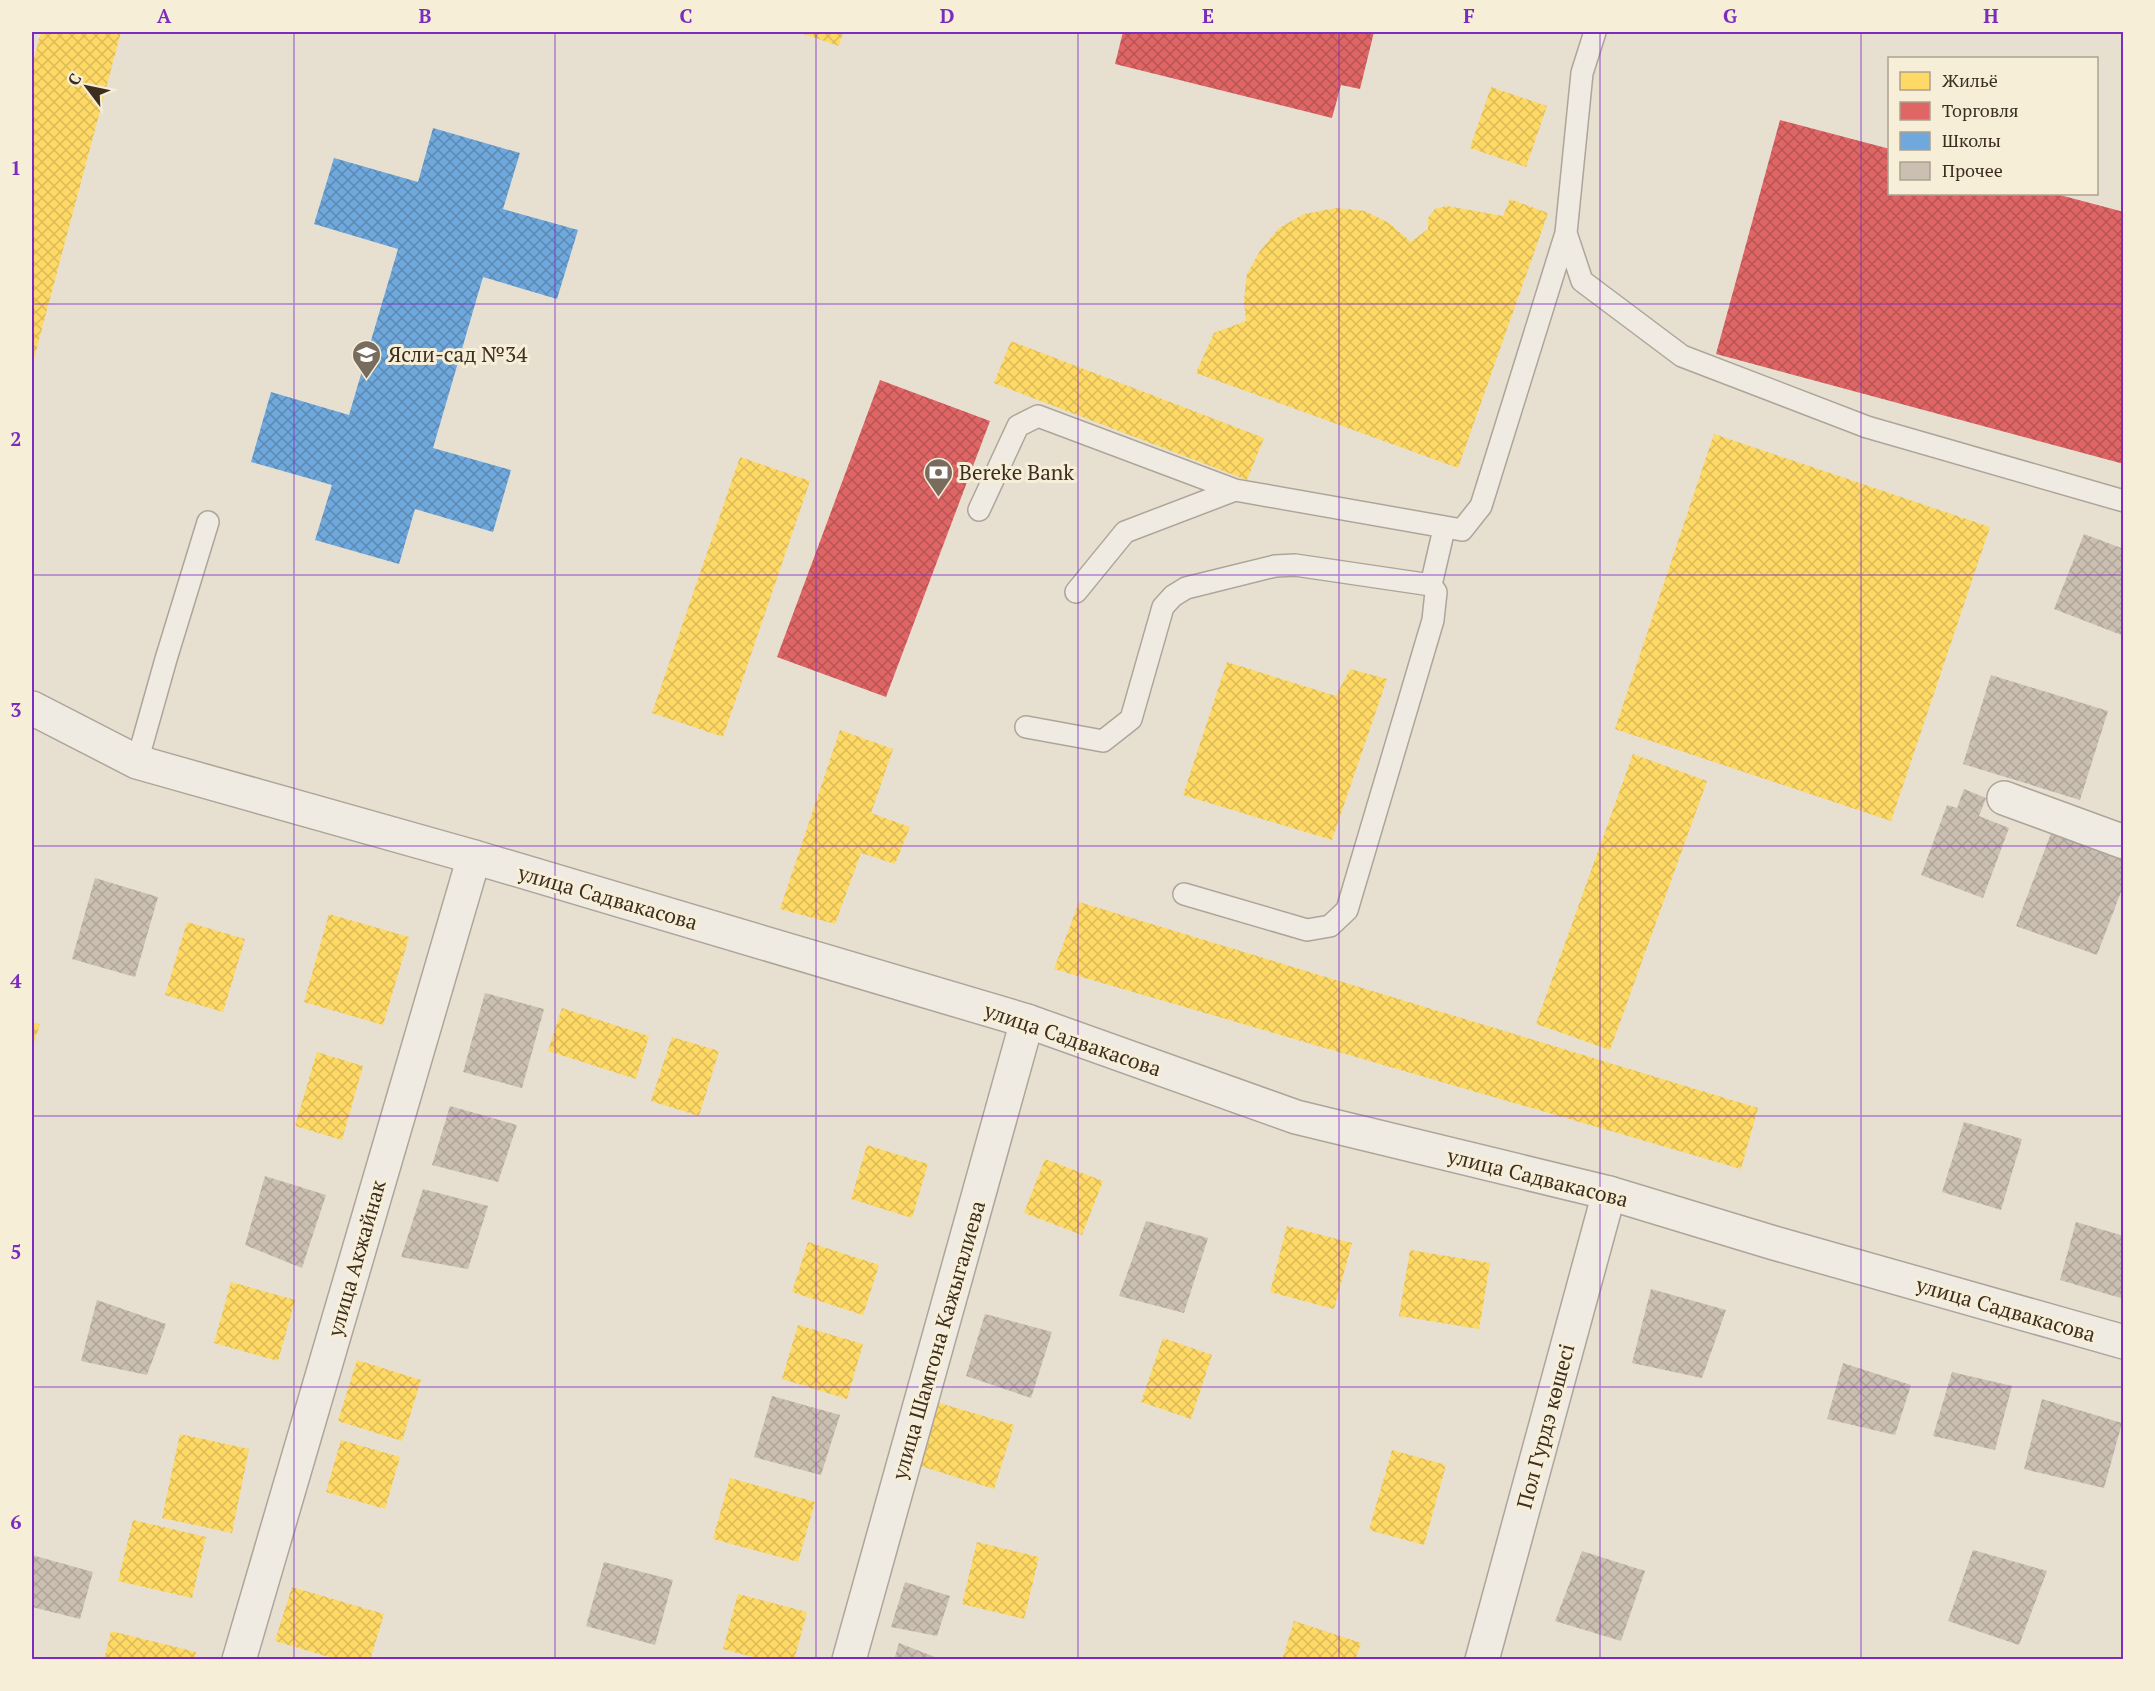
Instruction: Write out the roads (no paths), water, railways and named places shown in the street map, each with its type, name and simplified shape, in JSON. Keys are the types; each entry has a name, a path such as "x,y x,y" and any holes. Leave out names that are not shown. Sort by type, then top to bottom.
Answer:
{"street":[{"name":"улица Садвакасова","path":"32,708 137,762 474,857 1027,1021 1296,1117 1609,1194 1774,1244 2124,1342"},
{"path":"2004,798 2124,842"},
{"name":"улица Акжайнак","path":"239,1659 474,857"},
{"name":"улица Шамгона Кажыгалиева","path":"849,1659 1027,1021"},
{"name":"Пол Гурдэ көшесі","path":"1482,1659 1609,1194"}],"lane":[{"path":"979,510 1018,426 1038,416 1235,490 1444,529 1462,530 1481,506 1566,233 1582,73 1595,32"},
{"path":"1566,233 1582,281 1682,356 1867,427 2124,501"},
{"path":"1076,592 1125,532 1235,490"},
{"path":"137,762 208,522"},
{"path":"1431,585 1444,529"},
{"path":"1026,727 1103,741 1131,719 1163,607 1186,588 1275,566 1295,565 1431,585 1436,592 1433,620 1347,909 1330,926 1307,930 1184,894"}],"place":[{"name":"Ясли-сад №34","path":"367,380"},
{"name":"Bereke Bank","path":"938,498"}]}
